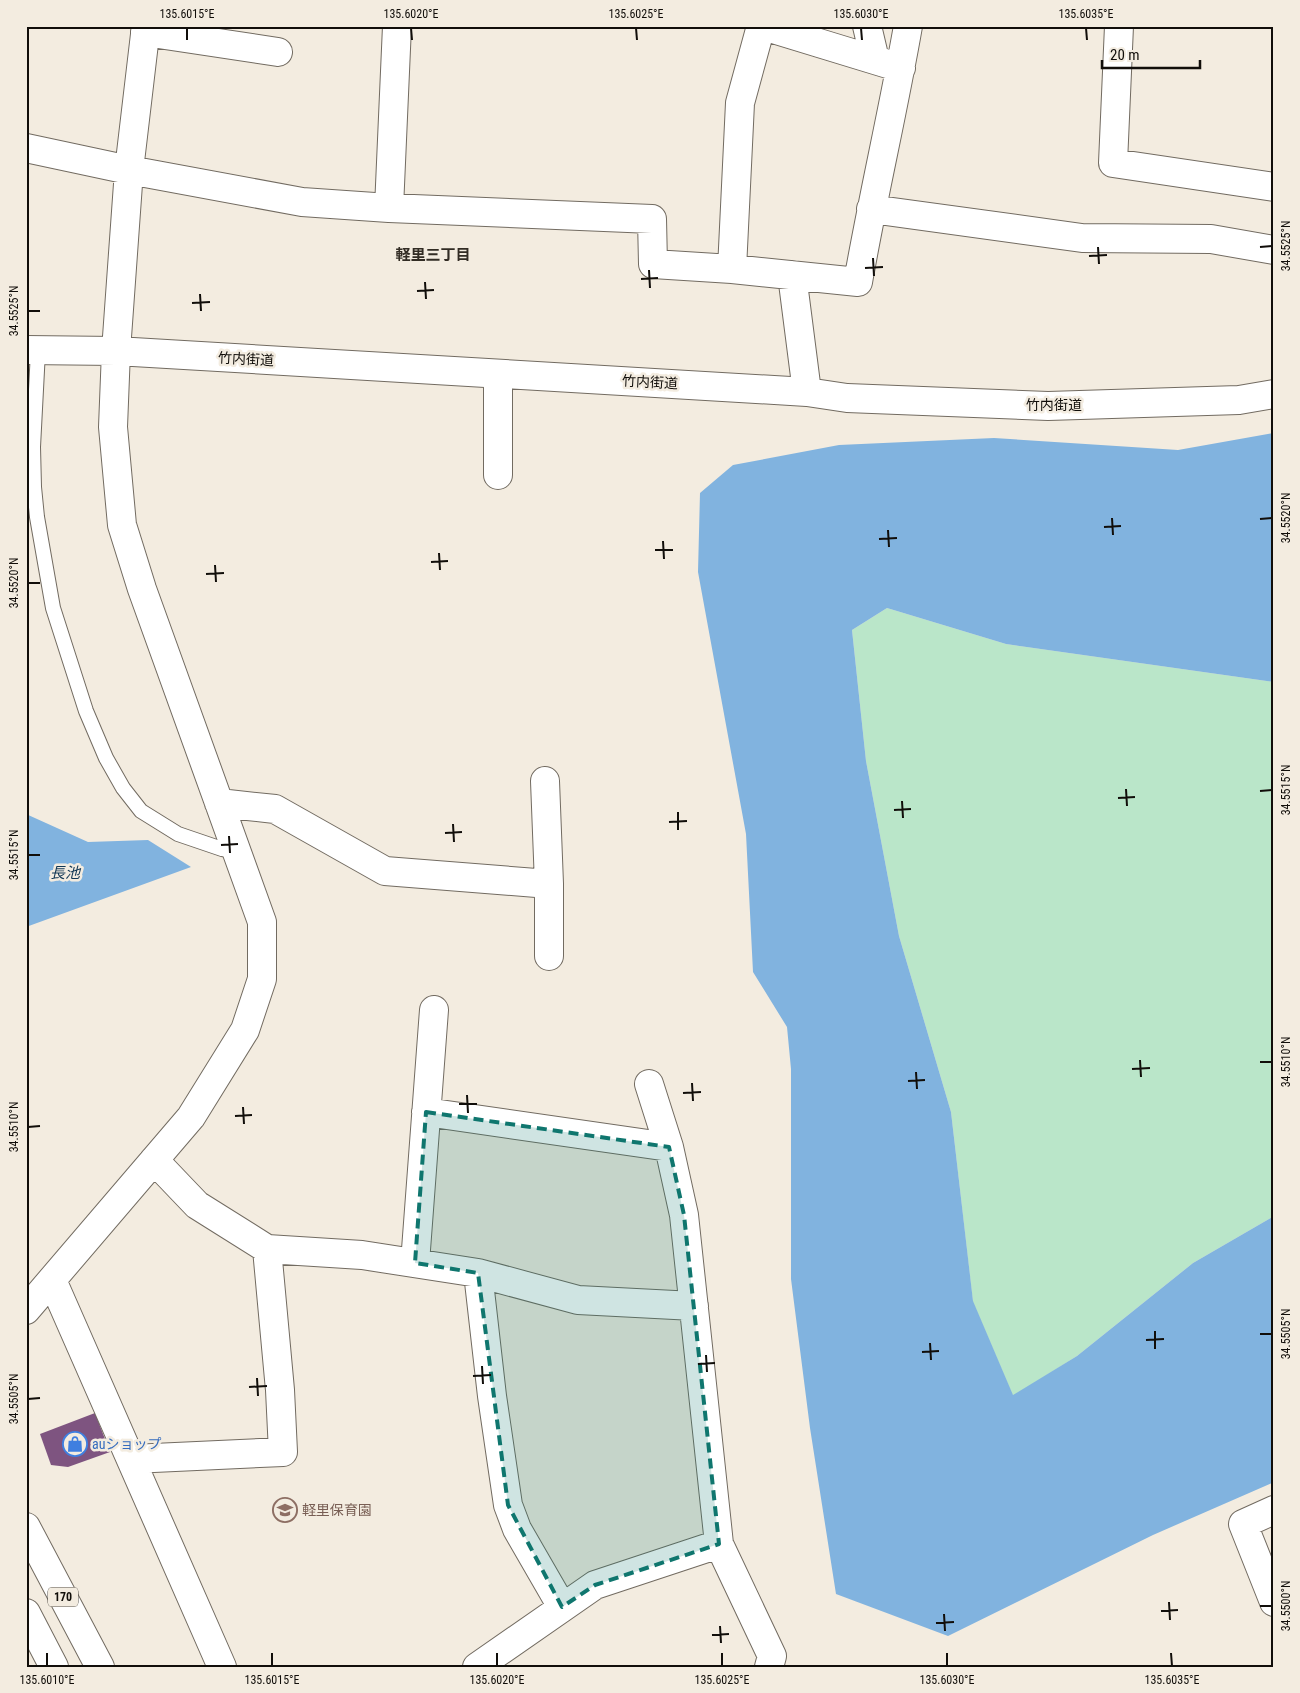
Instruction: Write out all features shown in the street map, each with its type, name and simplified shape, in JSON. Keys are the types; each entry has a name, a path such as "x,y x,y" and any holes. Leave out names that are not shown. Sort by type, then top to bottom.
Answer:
{"main road":[{"path":"388,208 397,26"},
{"path":"732,269 740,103 762,26 901,68"},
{"path":"867,26 875,60"},
{"path":"26,148 129,170 302,202 388,208 652,220 653,264 732,269 858,282 908,26"},
{"path":"1119,26 1113,163 1274,187"},
{"path":"26,1310 190,1117 245,1030 262,979 262,922 142,589 122,525 112,427 129,170 145,29 278,52"},
{"path":"871,209 1082,238 1211,239 1274,250"},
{"path":"792,275 807,392"},
{"name":"竹内街道","path":"32,350 116,352 807,392 847,398 1048,406 1239,400 1274,394"},
{"path":"498,374 498,476"},
{"path":"545,781 549,884 549,956"},
{"path":"219,803 275,809 385,871 549,884"},
{"path":"415,1263 434,1010"},
{"path":"649,1084 669,1147 684,1215 719,1544 772,1656 770,1667"},
{"path":"426,1112 669,1147"},
{"path":"154,1160 197,1205 267,1249 362,1255 478,1273 578,1300 694,1306"},
{"path":"132,1459 283,1452 280,1390 267,1249"},
{"path":"478,1273 492,1396 508,1505 517,1529 562,1607"},
{"path":"52,1280 222,1667"},
{"path":"1274,1510 1242,1524 1274,1602"},
{"name":"170","path":"26,1527 100,1667"},
{"path":"477,1667 595,1585 719,1544"},
{"path":"26,1613 54,1667"}],"lane":[{"path":"32,350 34,487 37,517 53,608 86,711 106,758 123,788 141,811 178,834 222,849 236,851"}],"highlighted area":[{"path":"426,1112 669,1147 684,1215 719,1544 595,1585 562,1607 508,1505 478,1273 415,1263"}],"green space":[{"path":"887,608 1006,644 1274,682 1274,1216 1193,1263 1077,1356 1013,1396 973,1302 951,1112 899,936 866,761 852,630"}],"water":[{"path":"1274,433 1274,682 1006,644 887,608 852,630 866,761 899,936 951,1112 973,1301 1013,1395 1077,1356 1193,1263 1274,1216 1274,1482 1153,1535 948,1636 836,1594 810,1428 791,1279 791,1069 787,1027 753,972 746,834 698,572 700,493 733,465 839,445 994,438 1178,450"},
{"name":"長池","path":"26,814 88,842 148,840 191,867 26,927"}],"building":[{"path":"95,1413 110,1452 68,1467 51,1465 40,1434"}],"place":[{"name":"auショップ","path":"75,1444"},
{"name":"軽里保育園","path":"285,1510"}],"district":[{"name":"軽里三丁目","path":"433,255"}]}
